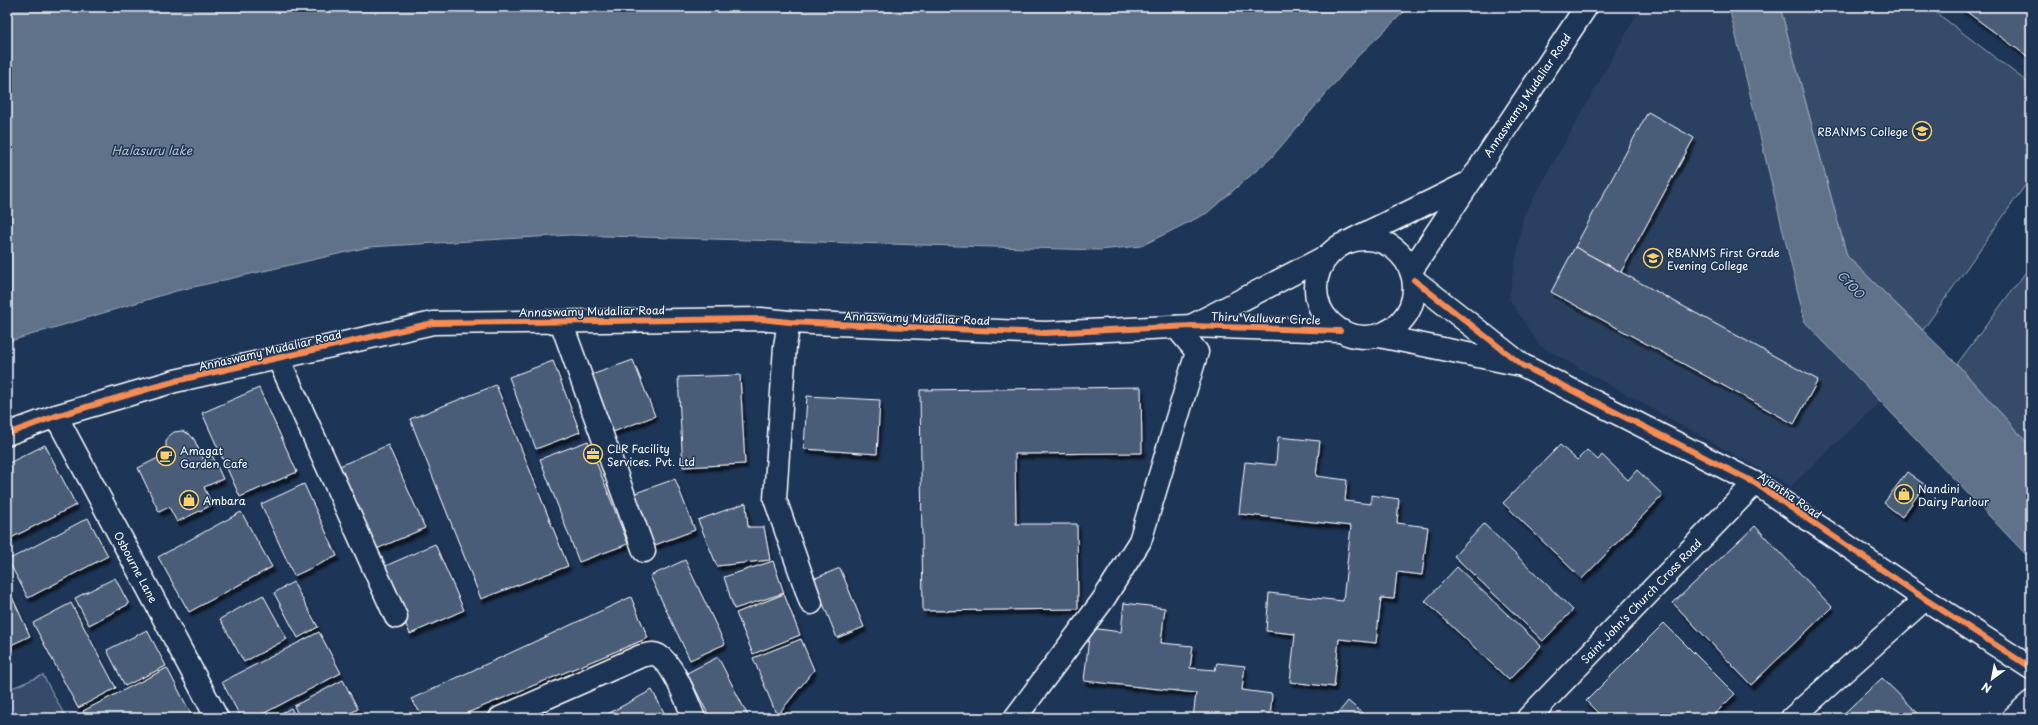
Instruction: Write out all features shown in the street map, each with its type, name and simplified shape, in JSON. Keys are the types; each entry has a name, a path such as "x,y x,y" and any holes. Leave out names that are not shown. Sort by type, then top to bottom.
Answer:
{"street":[{"name":"Annaswamy Mudaliar Road","path":"1468,183 1586,7"},
{"name":"Thiru Valluvar Circle","path":"1340,331 1328,322 1320,310 1316,296 1315,282 1319,268 1327,256 1337,247 1468,183"},
{"name":"Thiru Valluvar Circle","path":"1412,276 1468,183"},
{"name":"Thiru Valluvar Circle","path":"1349,241 1364,239 1379,241 1393,248 1404,258 1412,276 1414,294 1410,308 1402,321 1392,330 1379,336"},
{"name":"Thiru Valluvar Circle","path":"1184,326 1327,256"},
{"name":"Thiru Valluvar Circle","path":"1412,276 1522,365"},
{"name":"Annaswamy Mudaliar Road","path":"7,434 56,416 175,381 433,323 761,320 1045,333 1184,326"},
{"path":"561,322 644,551"},
{"path":"789,322 785,346 775,499 811,603"},
{"name":"Thiru Valluvar Circle","path":"1184,326 1340,331 1359,337 1379,336 1522,365"},
{"path":"1015,718 1102,600 1140,541 1198,352 1184,326"},
{"path":"278,358 396,618"},
{"name":"Ajantha Road","path":"1522,365 1755,483 1925,599 2031,668"},
{"name":"Osbourne Lane","path":"56,416 217,718"},
{"name":"Saint John's Church Cross Road","path":"1528,718 1755,483"},
{"path":"1792,718 1925,599"},
{"path":"500,718 641,656 651,654 659,655 669,665 694,718"},
{"path":"2013,718 2031,702"}],"shaded area":[{"name":"RBANMS First Grade Evening College","path":"1641,7 1729,7 1805,322 1881,401 1791,486 1540,346 1509,299 1523,217"},
{"name":"RBANMS College","path":"1780,7 1929,7 2031,85 2031,177 1923,330 1847,256"},
{"path":"2031,265 2031,447 1957,364"},
{"path":"43,675 66,718 7,718 7,690"}],"water":[{"name":"Halasuru lake","path":"7,7 1409,7 1358,56 1271,158 1207,213 1141,246 1099,250 570,235 369,247 176,291 7,342"},
{"name":"C100","path":"1729,7 1780,7 1847,256 1957,364 2031,447 2031,560 1805,322"}],"building":[{"path":"1960,7 2031,7 2031,59"},
{"path":"1648,112 1694,138 1621,272 1575,247"},
{"path":"1575,247 1818,380 1794,424 1551,292"},
{"path":"633,360 655,416 605,435 583,378"},
{"path":"553,361 580,432 536,449 509,377"},
{"path":"740,375 745,464 683,467 678,377"},
{"path":"496,385 568,566 481,599 410,419"},
{"path":"1141,387 1142,453 1015,454 1016,524 1077,524 1078,609 923,611 920,390"},
{"path":"259,388 297,472 240,497 202,413"},
{"path":"807,396 880,400 877,454 804,449"},
{"path":"182,431 189,434 194,439 203,459 212,455 223,479 204,487 212,505 177,522 169,507 159,512 138,468 166,454 166,442 169,436 174,432"},
{"path":"1278,437 1320,441 1316,476 1347,480 1345,501 1371,504 1371,495 1399,499 1397,523 1428,527 1422,575 1397,572 1394,599 1381,598 1376,643 1339,639 1334,687 1290,682 1295,634 1266,631 1269,593 1343,601 1351,526 1239,514 1245,462 1276,465"},
{"path":"588,441 628,544 579,562 540,459"},
{"path":"45,445 76,505 7,540 7,464"},
{"path":"388,445 425,528 372,551 335,468"},
{"path":"1560,445 1577,460 1587,450 1598,460 1602,455 1628,480 1637,470 1663,495 1582,579 1503,503"},
{"name":"Nandini Dairy Parlour","path":"1907,472 1925,485 1902,517 1884,503"},
{"path":"675,479 695,530 647,548 627,496"},
{"path":"304,484 337,556 294,576 261,504"},
{"path":"746,503 748,527 764,527 770,560 717,566 698,520"},
{"path":"241,512 272,567 189,612 158,557"},
{"path":"88,518 108,556 28,598 8,560"},
{"path":"1484,524 1573,610 1543,641 1454,556"},
{"path":"1755,526 1832,607 1751,685 1673,603"},
{"path":"435,544 464,610 410,634 381,568"},
{"path":"685,560 725,644 690,660 650,576"},
{"path":"773,561 784,593 734,609 724,577"},
{"path":"1457,567 1541,646 1509,680 1425,601"},
{"path":"840,568 864,627 837,638 813,579"},
{"path":"115,578 129,604 89,625 75,598"},
{"path":"293,582 318,627 298,638 274,593"},
{"path":"7,586 30,636 7,647"},
{"path":"784,594 800,635 753,654 736,613"},
{"path":"263,595 287,639 244,662 220,619"},
{"path":"631,597 648,638 455,718 424,718 411,699"},
{"path":"71,603 116,688 78,708 33,623"},
{"path":"1124,603 1165,608 1161,643 1193,646 1190,668 1215,670 1217,663 1245,666 1242,690 1272,694 1270,718 1193,718 1196,693 1084,681 1090,628 1121,632"},
{"path":"1664,623 1735,694 1711,718 1603,718 1586,701"},
{"path":"147,630 166,666 125,686 107,650"},
{"path":"319,632 341,673 255,718 241,718 222,682"},
{"path":"801,639 814,670 777,716 753,658"},
{"path":"718,657 749,718 710,718 687,673"},
{"path":"167,668 193,718 87,718 83,711"},
{"path":"1882,678 1923,718 1839,718"},
{"path":"343,680 358,709 341,718 300,718 294,706"},
{"path":"652,690 667,718 600,718"},
{"path":"1348,701 1368,718 1334,718"},
{"path":"291,708 296,718 272,718"}],"cycle path":[{"path":"1414,280 1522,365 1755,483 1925,599 2031,668"},
{"path":"7,434 56,416 175,381 433,323 761,319 789,322 1045,333 1192,326 1340,331"}],"place":[{"name":"RBANMS College","path":"1922,131"},
{"name":"RBANMS First Grade Evening College","path":"1653,258"},
{"name":"CLR Facility Services. Pvt. Ltd","path":"593,454"},
{"name":"Amagat Garden Cafe","path":"166,456"},
{"name":"Nandini Dairy Parlour","path":"1904,494"},
{"name":"Ambara","path":"189,500"}]}
